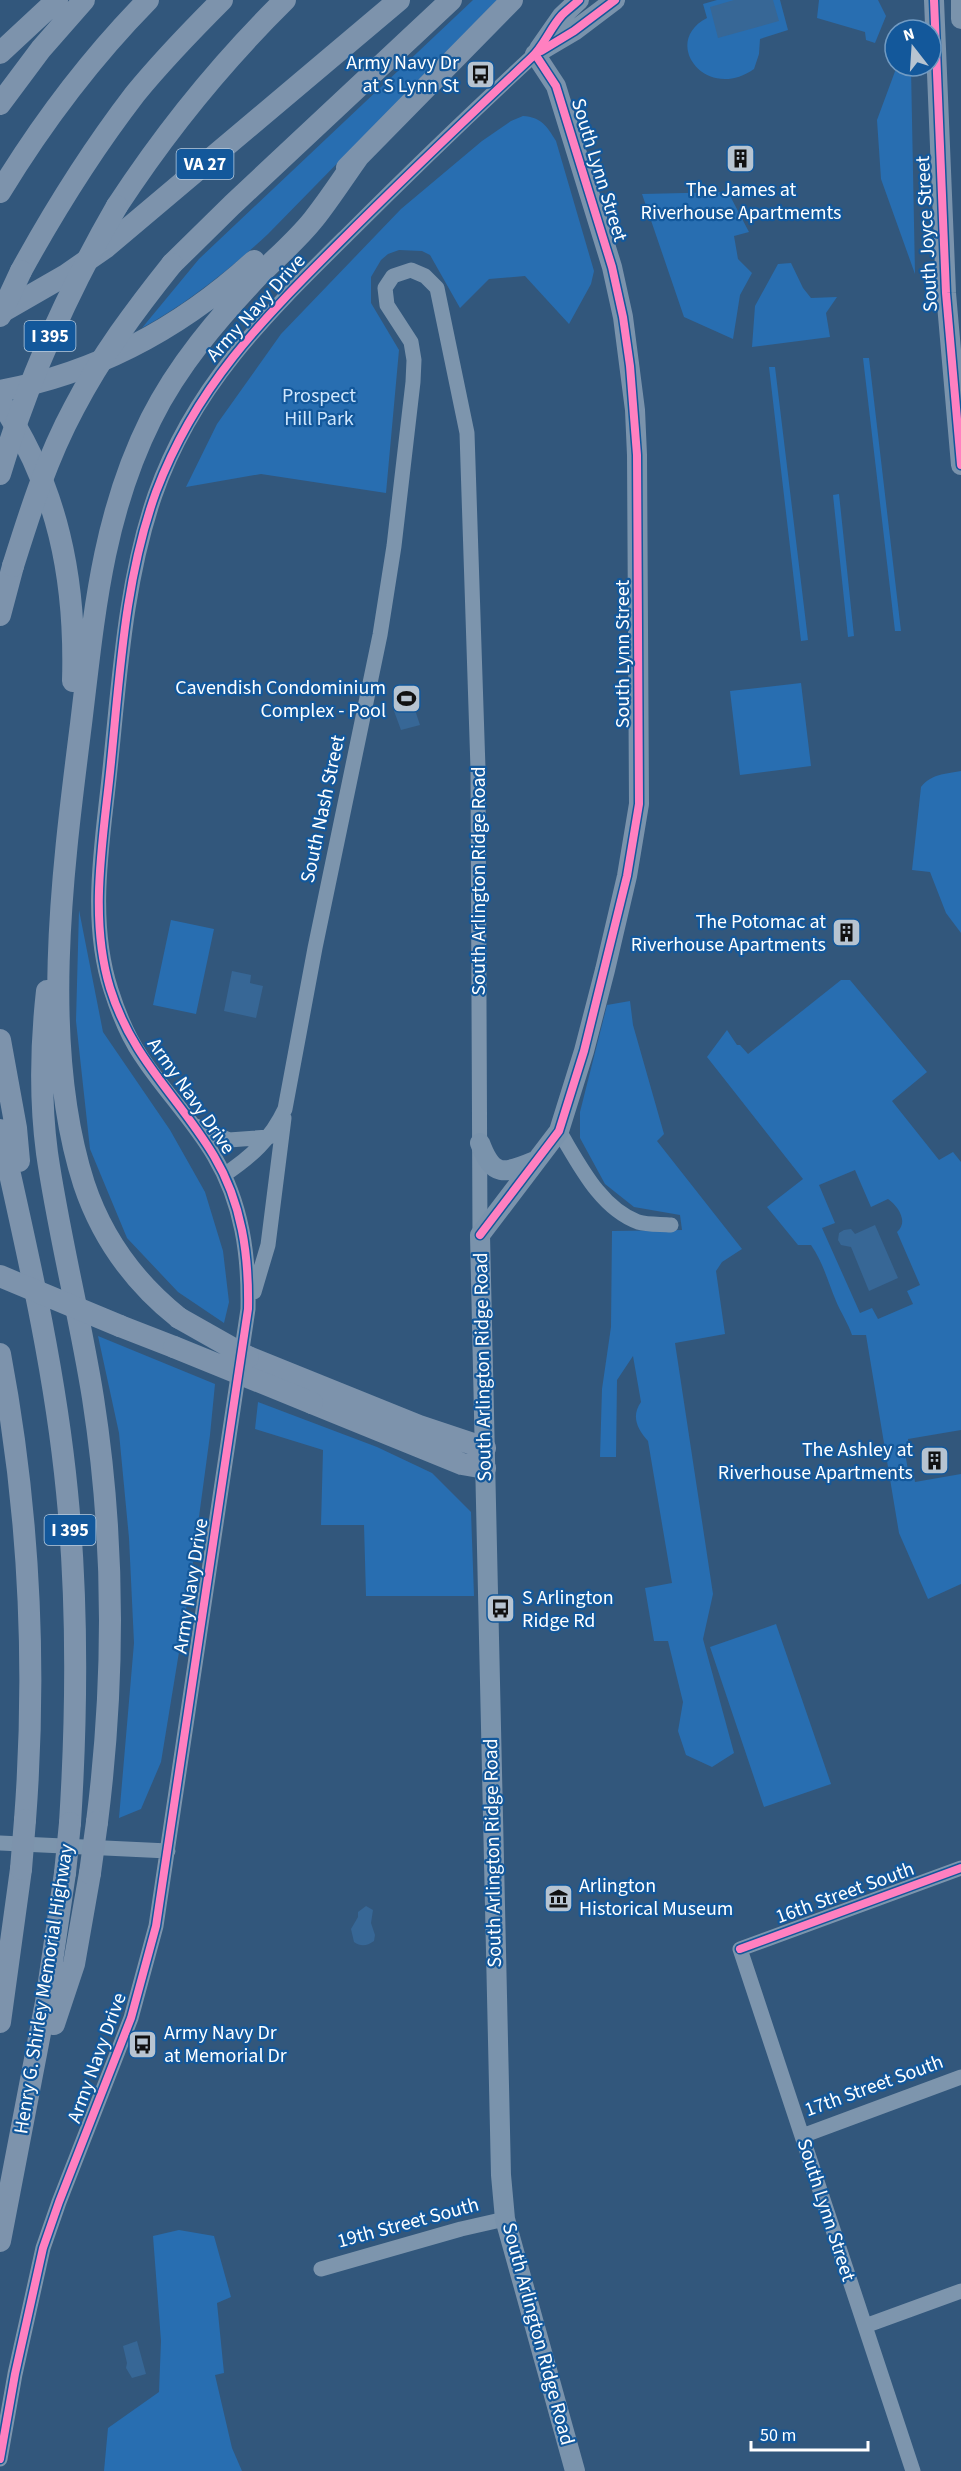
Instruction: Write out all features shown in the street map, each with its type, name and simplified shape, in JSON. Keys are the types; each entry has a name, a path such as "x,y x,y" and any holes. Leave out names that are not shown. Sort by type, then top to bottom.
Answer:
{"highway":[{"path":"0,54 57,0"},
{"path":"0,104 41,49 84,0"},
{"path":"0,192 65,96 148,0"},
{"path":"164,60 203,0"},
{"path":"0,314 21,271 85,163 136,93 164,60 222,0"},
{"name":"I 395","path":"0,474 17,419 45,345 81,268 117,206 203,87 285,0"},
{"name":"VA 27","path":"0,314 66,275 105,248 399,0"},
{"path":"0,615 13,566 42,479 74,407 120,333 172,264 232,204 451,0"},
{"path":"10,389 99,363 139,343 195,310 255,260 512,0"},
{"path":"493,20 519,0"},
{"path":"358,157 313,221 236,300 196,348 165,392 138,446 116,508 100,571 71,791 62,889 59,972 61,1042 67,1104 80,1169 100,1223 115,1249 148,1291 179,1318 312,1394 462,1464 485,1458"},
{"path":"0,401 20,432 36,464 63,546 72,632 71,791"},
{"path":"28,2099 74,1964 97,1822 106,1739 110,1669 111,1586 107,1512 93,1396 47,1153 42,1094 46,1001 62,889"},
{"path":"0,1040 16,1128 26,1240"},
{"name":"Henry G. Shirley Memorial Highway","path":"0,1130 26,1240 60,1436 72,1551 75,1698 70,1823 65,1874 53,1959 0,2241"},
{"path":"0,1276 174,1347 312,1394"},
{"path":"0,1354 20,1480 30,1594 31,1713 21,1869 0,2022"}],"main road":[{"name":"Army Navy Drive","path":"536,54 562,16 579,0"},
{"name":"Army Navy Drive","path":"536,54 574,31 615,0"},
{"name":"South Joyce Street","path":"934,0 946,293 961,465"},
{"path":"961,0 961,19"},
{"name":"South Lynn Street","path":"480,1235 559,1131 605,970 627,876 639,804 637,454 630,366 623,317 612,267 556,86 536,54"},
{"path":"480,1143 486,1160 502,1170 516,1169 535,1161"},
{"name":"South Arlington Ridge Road","path":"480,1235 498,2124 505,2219 575,2471"}],"street":[{"name":"Army Navy Drive","path":"0,2459 15,2374 43,2248 140,1991 156,1926 248,1309 249,1272 246,1241 224,1175 193,1125 139,1053 124,1023 111,989 99,924 98,894 127,617 136,566 156,494 182,434 198,406 240,346 418,163 536,54"},
{"name":"South Nash Street","path":"224,1175 259,1150 285,1109 315,948 380,635 394,546 414,360 411,342 387,305 385,288 393,276 411,270"},
{"name":"South Arlington Ridge Road","path":"411,270 425,276 437,288 467,433 478,769 480,1235"},
{"path":"248,1309 268,1245 285,1109"},
{"path":"193,1125 229,1140 268,1137"},
{"path":"559,1131 585,1173 610,1206 639,1222 671,1225"},
{"path":"0,1842 168,1851"},
{"name":"16th Street South","path":"740,1949 961,1868"},
{"name":"South Lynn Street","path":"740,1949 913,2471"},
{"name":"17th Street South","path":"802,2136 961,2077"},
{"name":"19th Street South","path":"321,2269 461,2229 505,2219"},
{"path":"865,2326 961,2292"}],"green space":[{"path":"473,0 497,0 268,234 208,285 142,328 199,259"},
{"path":"717,0 780,0 788,30 760,39 759,54 754,69 736,78 720,79 706,74 695,65 689,54 688,41 694,28 707,18 703,4"},
{"path":"819,0 878,0 886,16 883,18 875,43 866,40 865,32 817,18"},
{"path":"893,78 911,78 915,274 881,179 877,120"},
{"name":"Prospect Hill Park","path":"523,116 543,123 556,141 594,271 591,284 569,324 525,276 489,279 460,308 430,255 422,251 399,250 388,254 381,260 371,277 371,303 399,350 386,493 261,474 186,487 217,424 281,334 401,209 482,141 511,121"},
{"path":"728,192 749,232 734,236 738,259 752,273 740,295 733,339 684,317 642,194"},
{"path":"791,263 803,288 811,298 837,297 826,313 830,337 752,347 755,306 778,264"},
{"path":"863,358 869,358 901,631 895,631"},
{"path":"769,367 775,367 808,640 801,641"},
{"path":"839,494 854,636 848,637 833,495"},
{"path":"801,683 811,766 740,775 730,691"},
{"path":"961,771 961,933 946,913 930,872 912,870 921,787 934,777"},
{"path":"79,910 103,1032 170,1130 205,1192 223,1251 229,1302 224,1323 178,1292 127,1238 90,1149 76,1021"},
{"path":"171,920 214,929 196,1014 153,1005"},
{"path":"841,980 850,980 927,1072 892,1101 939,1160 953,1152 961,1162 961,1430 908,1439 909,1451 905,1453 908,1470 913,1470 915,1482 961,1474 961,1584 928,1599 899,1533 866,1335 852,1335 811,1245 798,1245 767,1207 803,1179 707,1057 727,1030 737,1045 740,1045 748,1054","holes":["855,1170 871,1207 888,1199 901,1214 902,1224 897,1232 920,1285 907,1291 913,1304 878,1319 872,1308 860,1313 822,1228 835,1223 819,1185"]},
{"path":"630,1001 633,1025 664,1134 657,1141 742,1249 722,1262 716,1271 725,1334 675,1343 713,1594 703,1639 734,1753 712,1767 686,1755 678,1731 683,1702 668,1641 654,1641 645,1588 672,1583 648,1441 641,1432 636,1417 641,1402 633,1356 617,1380 616,1457 600,1457 602,1389 611,1327 612,1231 682,1230 680,1215 634,1207 605,1184 580,1138 580,1112 607,1005"},
{"path":"98,1336 215,1384 189,1591 161,1762 141,1809 119,1818 134,1643 129,1538 119,1433"},
{"path":"258,1402 377,1447 432,1473 471,1512 474,1596 366,1596 364,1525 321,1525 323,1450 255,1429"},
{"path":"776,1624 831,1784 764,1807 710,1647"},
{"path":"179,2230 214,2236 231,2297 217,2303 224,2373 215,2375 232,2448 242,2471 104,2471 108,2428 159,2392 161,2341 153,2236"}],"shaded area":[{"path":"734,0 773,0 779,21 718,38 710,7"},
{"name":"Cavendish Condominium Complex - Pool","path":"399,684 419,689 415,710 420,725 401,730 394,711"},
{"path":"232,971 251,975 250,983 263,986 256,1018 224,1011"},
{"path":"875,1225 898,1278 869,1291 851,1247 841,1245 838,1240 839,1233 844,1230 851,1229 855,1234"},
{"path":"366,1906 373,1910 371,1923 375,1935 374,1941 362,1945 354,1942 351,1929 358,1917 358,1912"},
{"path":"137,2341 146,2374 132,2378 126,2368 123,2346"}],"cycle path":[{"path":"0,2459 15,2374 43,2248 131,2018 156,1926 248,1309 247,1269 242,1230 224,1174 200,1134 130,1036 110,988 103,960 99,904 102,847 125,625 137,557 156,492 172,454 190,419 233,357 283,300 339,243 531,58 558,20 579,0"},
{"path":"541,51 574,31 615,0"},
{"path":"934,0 946,293 961,465"},
{"path":"480,1235 559,1131 584,1051 627,876 639,804 637,455 630,366 623,317 612,267 556,86 535,54"},
{"path":"740,1949 961,1868"}],"place":[{"name":"Army Navy Dr at S Lynn St","path":"480,74"},
{"name":"The James at Riverhouse Apartmemts","path":"741,159"},
{"name":"Cavendish Condominium Complex - Pool","path":"407,699"},
{"name":"The Potomac at Riverhouse Apartments","path":"847,933"},
{"name":"The Ashley at Riverhouse Apartments","path":"934,1461"},
{"name":"S Arlington Ridge Rd","path":"501,1609"},
{"name":"Arlington Historical Museum","path":"558,1898"},
{"name":"Army Navy Dr at Memorial Dr","path":"143,2045"}]}
